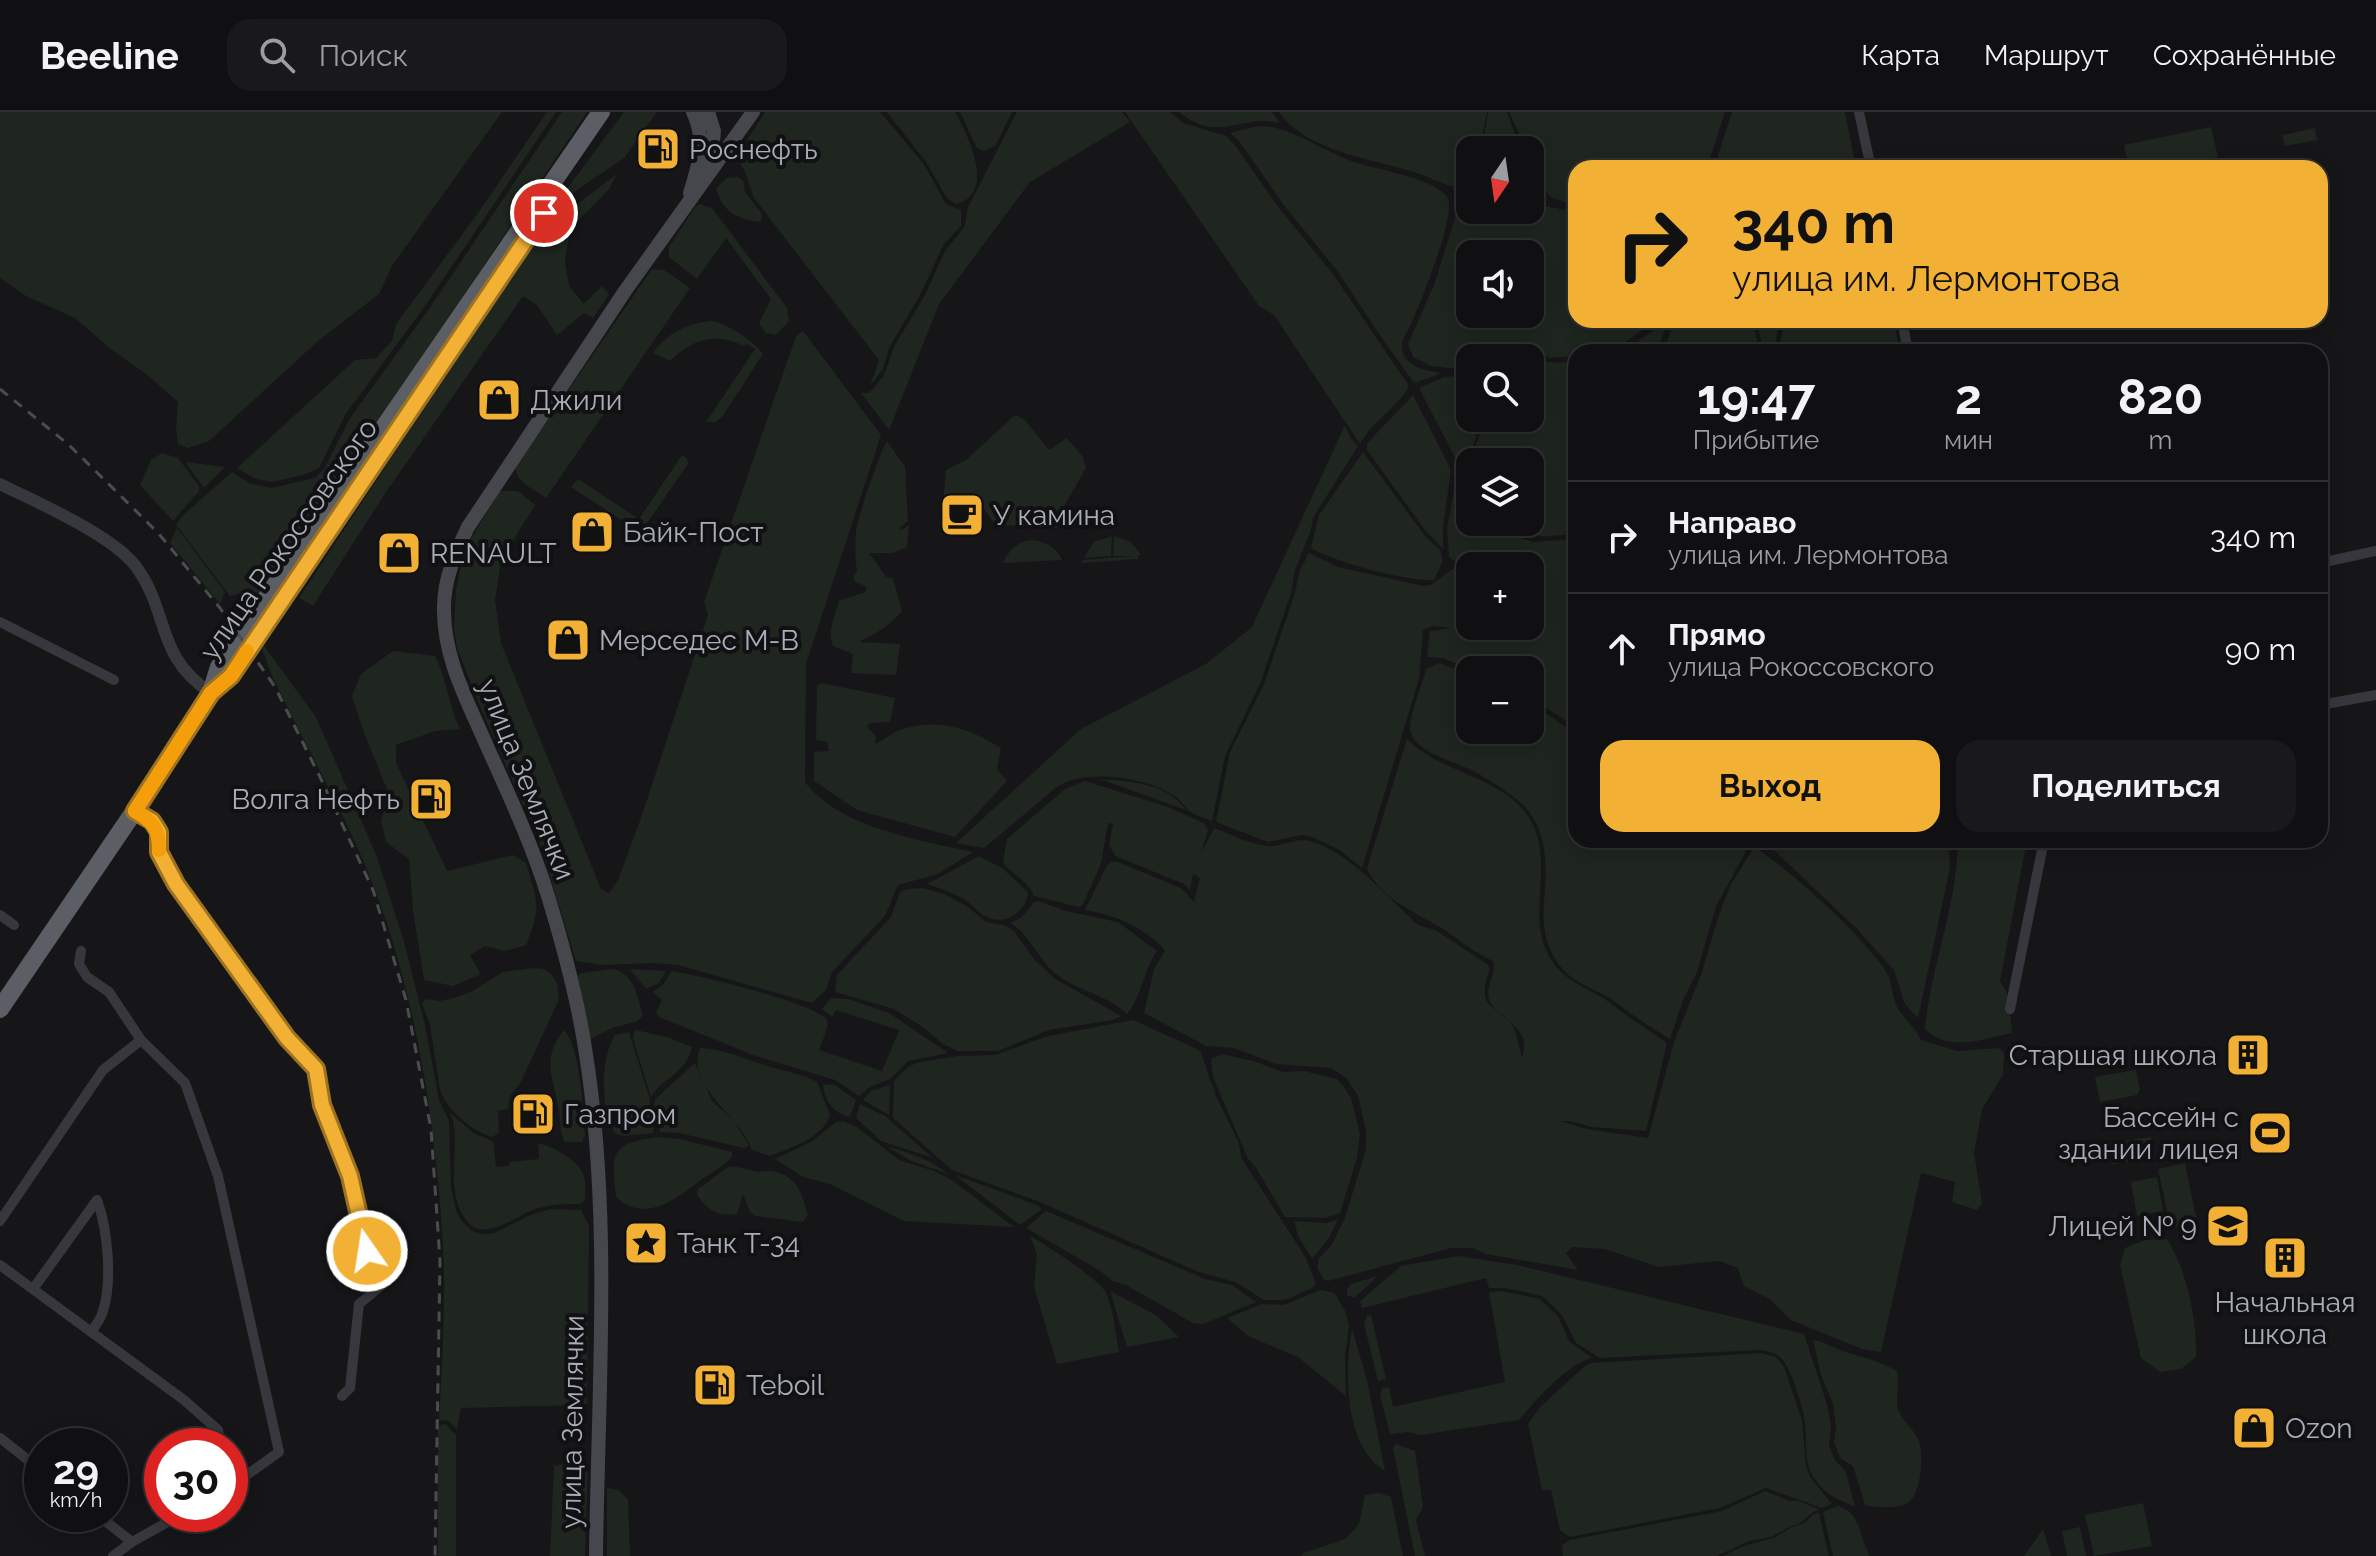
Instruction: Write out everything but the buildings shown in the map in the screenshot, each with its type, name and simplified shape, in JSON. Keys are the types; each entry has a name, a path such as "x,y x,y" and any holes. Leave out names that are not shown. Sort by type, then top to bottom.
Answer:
{"highway":[{"name":"улица Рокоссовского","path":"211,693 219,667 601,112"},
{"name":"улица Рокоссовского","path":"211,693 231,676 613,112"},
{"path":"0,1009 211,693"}],"main road":[{"path":"687,205 702,149 702,135 693,112"},
{"path":"708,112 714,131 711,169"},
{"name":"улица Землячки","path":"596,1556 600,1213 597,1145 585,1048 547,893 508,793 460,688 445,641 444,605 452,561 468,527 622,296 753,112"}],"street":[{"path":"1859,112 1869,160"},
{"path":"0,484 90,531 137,566 183,671 211,693"},
{"path":"2328,561 2376,551"},
{"path":"0,622 114,680"},
{"path":"2328,704 2376,695"},
{"path":"135,811 152,821 159,832 159,852 176,884 287,1038 316,1069 322,1105 350,1176 367,1251 387,1281 359,1304 350,1388 342,1396"},
{"path":"2010,1009 2042,848"},
{"path":"0,915 14,925"},
{"path":"81,951 79,964 87,977 109,992 141,1040 185,1083 218,1176 279,1452 248,1474"},
{"path":"0,1221 103,1070 141,1040"},
{"path":"33,1289 97,1200 109,1263 102,1315 92,1331"},
{"path":"0,1265 184,1400 216,1428"},
{"path":"0,1438 24,1457"},
{"path":"119,1532 132,1542"},
{"path":"113,1556 150,1532"}],"shaded area":[{"path":"0,112 502,112 392,266 379,294 318,341 209,441 188,448 178,444 178,402 75,318 26,296 0,278"},
{"path":"547,112 556,112 425,306 345,415 319,468 272,482 256,479 237,468 355,360 376,358 392,341 396,324"},
{"path":"562,112 587,112 338,482 251,604 239,594 230,596 176,525 182,516 232,472 249,483 271,488 315,478 324,469 350,418 429,309"},
{"path":"624,112 657,112 624,158 555,205"},
{"path":"765,112 880,112 923,163 946,204 961,210 961,226 944,244 919,297 889,348 883,369 870,386 879,360 754,198 738,160"},
{"path":"887,112 955,112 976,163 975,189 968,198 956,204 947,198 926,162"},
{"path":"960,112 1012,112 996,145 984,151 977,148"},
{"path":"1017,112 1122,112 1130,122 1030,182 939,304 889,430 861,393 868,393 884,375 895,345 924,297 945,251 965,226 968,207"},
{"path":"1125,112 1170,112 1183,123 1226,136 1333,274 1409,386 1360,444 1274,315 1259,306"},
{"path":"1179,112 1272,112 1280,123 1266,121 1206,126 1193,122"},
{"path":"1279,112 1487,112 1483,136 1456,136 1456,188 1334,149 1302,134"},
{"path":"1488,112 1507,112 1516,136 1484,136"},
{"path":"1509,112 1725,112 1710,160 1568,160 1568,203 1550,197 1544,188 1544,136 1520,136"},
{"path":"1732,112 1845,112 1854,160 1717,160"},
{"path":"1258,126 1295,134 1343,158 1428,183 1446,195 1449,204 1444,237 1402,344 1404,356 1411,364 1442,373 1414,383 1339,273 1230,133"},
{"path":"2211,127 2218,157 2203,160 2127,160 2124,145"},
{"path":"2315,128 2317,140 2285,146 2282,135"},
{"path":"617,174 609,189 570,229 565,261 569,286 584,304 602,286 609,294 593,318 584,313 557,335 537,305 523,296 384,495 313,606 299,598 531,246 552,223"},
{"path":"726,178 743,180 745,192 762,214 761,222 732,213 719,197 716,189"},
{"path":"699,204 712,208 787,308 789,321 776,335 766,333 759,323 771,299 726,238 697,279 669,257 669,247"},
{"path":"1544,206 1568,210 1568,328 1645,328 1622,344 1568,344 1568,357 1544,356 1544,344 1456,344 1456,369 1431,366 1413,357 1408,344 1434,285 1456,215 1456,224 1544,224"},
{"path":"652,269 664,270 690,288 546,498 521,481 516,466"},
{"path":"712,321 740,334 763,354 722,417 715,422 706,422 755,349 747,344 744,346 714,339 687,347 670,361 653,353 679,330"},
{"path":"1657,328 1665,328 1660,344 1634,344"},
{"path":"1672,328 1754,328 1758,344 1666,344"},
{"path":"1758,328 1778,328 1777,344 1762,344"},
{"path":"1783,328 1896,328 1898,344 1780,344"},
{"path":"803,331 881,435 806,664 805,782 838,811 859,821 905,837 973,852 938,874 898,885 885,916 832,972 826,990 812,1003 678,965 602,965 576,961 540,843 479,704 457,648 454,629 456,590 466,547 500,491 518,491 535,505 501,560 495,600 501,643 601,889 609,893 618,880 641,818 708,615 704,602 796,336"},
{"path":"1544,362 1568,363 1568,534 1544,536 1544,448 1475,448 1481,432 1544,432"},
{"path":"1456,376 1456,432 1477,432 1472,448 1456,448 1456,459 1419,388 1444,377"},
{"path":"1413,395 1451,470 1443,549 1425,530 1367,450 1367,444"},
{"path":"1015,415 1025,420 1049,450 1067,438 1083,457 1086,468 1056,520 1057,528 1044,528 1043,521 996,526 984,509 953,509 952,518 946,518 943,505 946,470 966,460"},
{"path":"1345,425 1358,446 1313,518 1260,684 1225,756 1212,821 1189,811 1174,796 1146,783 1115,777 1084,778 1058,786 984,848 956,843 1081,729 1206,664 1252,627"},
{"path":"887,441 905,467 908,521 899,528 901,530 909,525 907,547 893,553 869,553 886,577 893,578 902,611 885,627 860,642 900,644 896,675 851,673 853,654 833,646 831,629 839,601 865,592 867,587 854,581 857,571 856,531"},
{"path":"1363,452 1425,536 1440,550 1443,561 1434,580 1406,578 1371,570 1311,548 1319,515"},
{"path":"162,453 178,458 199,486 199,491 173,521 140,485 151,460"},
{"path":"682,455 687,458 688,464 647,523 640,528 629,525 571,487 578,479 639,519"},
{"path":"185,462 225,467 204,488"},
{"path":"1456,479 1456,536 1514,536 1533,542 1568,540 1568,722 1544,707 1544,656 1456,656 1456,664 1443,658 1427,657 1430,631 1452,628 1433,626 1423,630 1419,679 1362,868 1340,850 1312,837 1302,835 1268,842 1216,822 1230,752 1264,684 1295,593 1299,572 1309,553 1338,567 1423,586 1431,585 1452,569 1456,571 1456,640 1544,640 1544,552 1456,552 1456,562 1449,557 1447,528"},
{"path":"177,528 225,592 220,604 170,543"},
{"path":"1112,536 1111,556 1084,558 1094,542"},
{"path":"1114,536 1131,542 1141,555 1138,559 1082,563 1082,560 1134,556 1113,556"},
{"path":"1033,540 1050,546 1062,560 1003,563 1015,547"},
{"path":"264,646 316,717 377,857 404,942 425,1025 439,1100 449,1121 451,1187 461,1220 472,1231 494,1233 550,1209 581,1210 589,1226 587,1403 584,1405 461,1408 457,1429 447,1420 439,1421 444,1311 443,1245 436,1159 424,1073 406,988 370,877 345,820 273,678 261,648"},
{"path":"393,651 435,656 460,729 435,731 396,745 396,763 447,871 513,855 526,863 535,895 536,913 526,945 505,951 485,946 470,955 481,974 453,986 424,980 409,859 386,842 381,821 389,794 352,696 361,674"},
{"path":"1439,663 1456,670 1456,744 1544,744 1544,712 1568,728 1568,848 1748,848 1716,906 1697,972 1683,1000 1670,1039 1610,998 1567,974 1553,956 1546,935 1543,913 1546,867 1536,823 1526,808 1512,796 1471,770 1417,743 1410,727 1426,669"},
{"path":"821,683 895,698 890,722 870,723 867,726 876,737 875,744 900,730 917,726 942,725 966,730 1001,748 997,769 1007,781 955,837 857,810 814,781 814,752 829,751 827,742 816,740 817,686"},
{"path":"1407,739 1435,759 1499,790 1525,812 1535,830 1540,849 1540,928 1544,946 1554,964 1567,977 1667,1043 1646,1131 1559,1121 1587,1129 1648,1138 1674,1042 1701,975 1718,918 1730,886 1753,848 1806,887 1864,944 1888,975 1897,1006 1921,1040 1957,1051 1999,1048 2004,1053 2003,1075 1982,1109 1974,1153 1982,1203 1977,1210 1952,1202 1955,1182 1921,1173 1881,1352 1862,1349 1791,1320 1770,1299 1744,1286 1738,1268 1719,1261 1659,1267 1605,1249 1572,1247 1566,1253 1578,1270 1486,1254 1473,1248 1451,1248 1328,1281 1323,1279 1317,1267 1319,1258 1331,1246 1345,1218 1366,1149 1366,1131 1358,1096 1346,1078 1331,1068 1277,1064 1234,1048 1206,1046 1144,1013 1154,969 1165,950 1128,923 1085,910 1111,862 1118,862 1181,888 1194,902 1200,878 1193,874 1190,890 1184,884 1115,856 1109,845 1113,824 1108,823 1101,864 1079,907 1034,896 1003,862 1007,839 1065,789 1085,781 1165,806 1204,823 1208,830 1201,853 1214,828 1261,845 1310,841 1340,855 1381,889 1367,868","holes":["1381,889 1493,961 1488,994 1497,1011 1486,1000 1490,968 1487,964 1435,930 1418,925","1508,1020 1520,1033 1524,1048 1522,1058 1515,1031"]},
{"path":"1100,779 1159,789 1186,810"},
{"path":"1770,848 1949,848 1950,868 1918,1018 1905,1004 1894,970 1856,928"},
{"path":"1958,848 2025,848 2000,981 2009,997 2012,1033 1966,1042 1945,1041 1925,1029"},
{"path":"979,856 1002,868 1028,892 1024,905 1014,915 1001,920 987,917 962,898 927,884"},
{"path":"923,888 967,906 986,922 1004,925 1014,931 1034,959 1055,979 1121,1016 1049,1030 998,1051 958,1051 894,1009 835,992 837,975 891,917 900,892"},
{"path":"1034,902 1066,911 1118,922 1157,951 1127,1014 1111,1002 1056,974 1023,933 1010,923 1022,917"},
{"path":"544,969 552,975 557,983 559,999 521,1082 510,1096 508,1109 498,1111 499,1133 492,1137 461,1119 444,1098 440,1090 430,1024 422,1004 425,999 439,1001 471,992 503,972"},
{"path":"614,969 631,981 643,1015 638,1021 612,1028 590,1039 578,976"},
{"path":"630,969 666,971 659,983 646,989"},
{"path":"672,971 755,991 819,1013 828,1023 819,1050 882,1071 899,1030 836,1010 832,1017 822,1009 831,998 848,999 889,1013 948,1053 908,1061 890,1079 870,1087 859,1096 835,1080 756,1056 659,1017 656,1013 662,1000 653,992 663,985"},
{"path":"1133,1020 1201,1053 1216,1096 1238,1141 1242,1159 1306,1258 1316,1284 1312,1288 1285,1300 1264,1300 1235,1282 1196,1271 1040,1202 952,1170 893,1118 894,1081 909,1066 958,1056 995,1055 1048,1036"},
{"path":"564,1030 574,1051 580,1080 585,1136 582,1142 565,1142 563,1138 552,1079 552,1051"},
{"path":"636,1030 692,1047 684,1064 651,1097 633,1039"},
{"path":"629,1032 649,1096 654,1133 624,1136 616,1134 611,1124 604,1084 610,1045 615,1035"},
{"path":"700,1048 726,1052 817,1082 830,1115 826,1123 805,1141 770,1156 752,1150 746,1137 700,1076 697,1062"},
{"path":"1222,1054 1283,1072 1304,1071 1337,1079 1344,1087 1351,1098 1360,1134 1357,1158 1340,1213 1324,1218 1285,1217 1248,1159 1213,1077 1211,1059"},
{"path":"695,1063 712,1101 733,1120 749,1145 744,1148 679,1133 660,1132 655,1099"},
{"path":"2136,1070 2140,1090 2137,1095 2100,1102 2095,1077"},
{"path":"823,1084 835,1085 856,1100 850,1117 831,1106"},
{"path":"890,1085 889,1115 863,1100 871,1091"},
{"path":"860,1104 885,1116 933,1158 881,1141 856,1118"},
{"path":"449,1112 475,1134 493,1141 496,1167 539,1159 538,1143 563,1154 583,1173 585,1200 581,1204 538,1208 491,1229 473,1227 459,1207 455,1192 455,1134"},
{"path":"843,1121 857,1127 899,1160 952,1180 1014,1227 904,1221 830,1184 803,1177 775,1159 811,1142 836,1122"},
{"path":"658,1137 680,1139 732,1152 732,1157 671,1201 649,1208 627,1205 616,1197 614,1169 618,1152 631,1143"},
{"path":"2151,1137 2154,1159 2112,1164 2109,1143"},
{"path":"886,1146 926,1160 948,1174 911,1161"},
{"path":"2185,1163 2197,1222 2171,1228 2158,1169"},
{"path":"728,1167 756,1172 773,1171 788,1177 797,1186 806,1206 808,1214 803,1222 756,1216 750,1212 743,1194 737,1214 724,1215 710,1209 697,1195 698,1189"},
{"path":"955,1175 1037,1205 1042,1209 1020,1225"},
{"path":"2157,1177 2163,1211 2137,1216 2131,1182"},
{"path":"1046,1211 1205,1279 1232,1285 1256,1302 1203,1324 1193,1323 1126,1285 1113,1281 1026,1228"},
{"path":"1338,1219 1329,1238 1312,1259 1298,1236 1294,1221 1327,1223"},
{"path":"639,1228 661,1238 652,1257 631,1247"},
{"path":"1030,1236 1082,1270 1105,1291 1119,1352 1057,1364 1034,1287 1037,1254"},
{"path":"2167,1239 2180,1265 2189,1296 2196,1357 2181,1369 2160,1372 2141,1358 2120,1265 2125,1248 2145,1240"},
{"path":"1458,1256 1517,1265 1804,1334 1827,1404 1831,1425 1829,1446 1835,1460 1846,1472 1855,1507 1830,1494 1811,1473 1800,1399 1786,1364 1774,1353 1759,1350 1600,1358 1576,1343 1562,1315 1542,1296 1489,1288 1486,1278 1362,1308 1360,1301 1401,1266"},
{"path":"1378,1276 1354,1298 1347,1295 1351,1284"},
{"path":"1320,1290 1336,1295 1349,1326 1345,1355 1346,1396 1298,1357 1248,1336 1227,1318 1262,1304 1284,1305"},
{"path":"1110,1291 1156,1315 1179,1337 1127,1347"},
{"path":"1502,1291 1540,1299 1558,1316 1569,1341 1592,1358 1562,1375 1519,1420 1420,1435 1408,1432 1390,1434 1380,1395 1382,1388 1389,1387 1393,1407 1505,1382 1489,1292"},
{"path":"1371,1315 1386,1379 1378,1381 1364,1324 1367,1316"},
{"path":"1352,1329 1367,1380 1385,1471 1371,1460 1354,1426 1348,1386"},
{"path":"1813,1340 1897,1371 1898,1409 1917,1437 1921,1455 1919,1482 1909,1502 1888,1507 1865,1505 1853,1466 1841,1459 1834,1443 1836,1427 1833,1404 1821,1375"},
{"path":"1761,1353 1776,1357 1784,1367 1802,1420 1806,1466 1810,1477 1832,1504 1822,1508 1766,1488 1720,1508 1570,1537 1560,1530 1551,1490 1542,1490 1528,1424 1540,1407 1585,1366 1592,1363"},
{"path":"445,1424 456,1435 456,1556 438,1556 438,1426"},
{"path":"1396,1444 1415,1451 1423,1507 1416,1520 1425,1556 1415,1556 1393,1448"},
{"path":"588,1462 585,1556 550,1556 554,1466"},
{"path":"607,1488 619,1490 628,1500 630,1556 607,1556"},
{"path":"1765,1491 1820,1510 1798,1525 1771,1537 1749,1541 1717,1556 1563,1556 1562,1545 1570,1540 1722,1511"},
{"path":"1379,1493 1391,1497 1403,1556 1302,1556 1345,1539 1359,1524 1365,1495"},
{"path":"2143,1503 2152,1546 2094,1556 2085,1515"},
{"path":"1838,1506 1846,1509 1856,1520 1870,1556 1833,1556 1823,1512"},
{"path":"1819,1513 1829,1556 1723,1556 1776,1537"},
{"path":"2080,1527 2086,1556 2067,1556 2062,1531"},
{"path":"2043,1529 2051,1556 2024,1556"}],"railway":[{"path":"0,389 69,445 133,508 159,534 220,608 275,687 373,890 406,1000 431,1129 440,1261 435,1556"}],"slow traffic":[{"path":"159,850 159,832 152,821 135,811 211,693 231,676 247,651"}],"place":[{"name":"Роснефть","path":"658,149"},
{"name":"Джили","path":"499,400"},
{"name":"У камина","path":"962,515"},
{"name":"Байк-Пост","path":"592,532"},
{"name":"RENAULT","path":"399,553"},
{"name":"Мерседес M-B","path":"568,640"},
{"name":"Волга Нефть","path":"431,799"},
{"name":"Старшая школа","path":"2248,1055"},
{"name":"Газпром","path":"533,1114"},
{"name":"Бассейн с здании лицея","path":"2270,1133"},
{"name":"Лицей № 9","path":"2228,1226"},
{"name":"Танк Т-34","path":"646,1243"},
{"name":"Начальная школа","path":"2285,1258"},
{"name":"Teboil","path":"715,1385"},
{"name":"Ozon","path":"2254,1428"}],"route":[{"path":"367,1251 350,1176 322,1105 316,1069 287,1038 176,884 159,852 159,832 152,821 135,811 211,693 231,676 544,213"}]}
